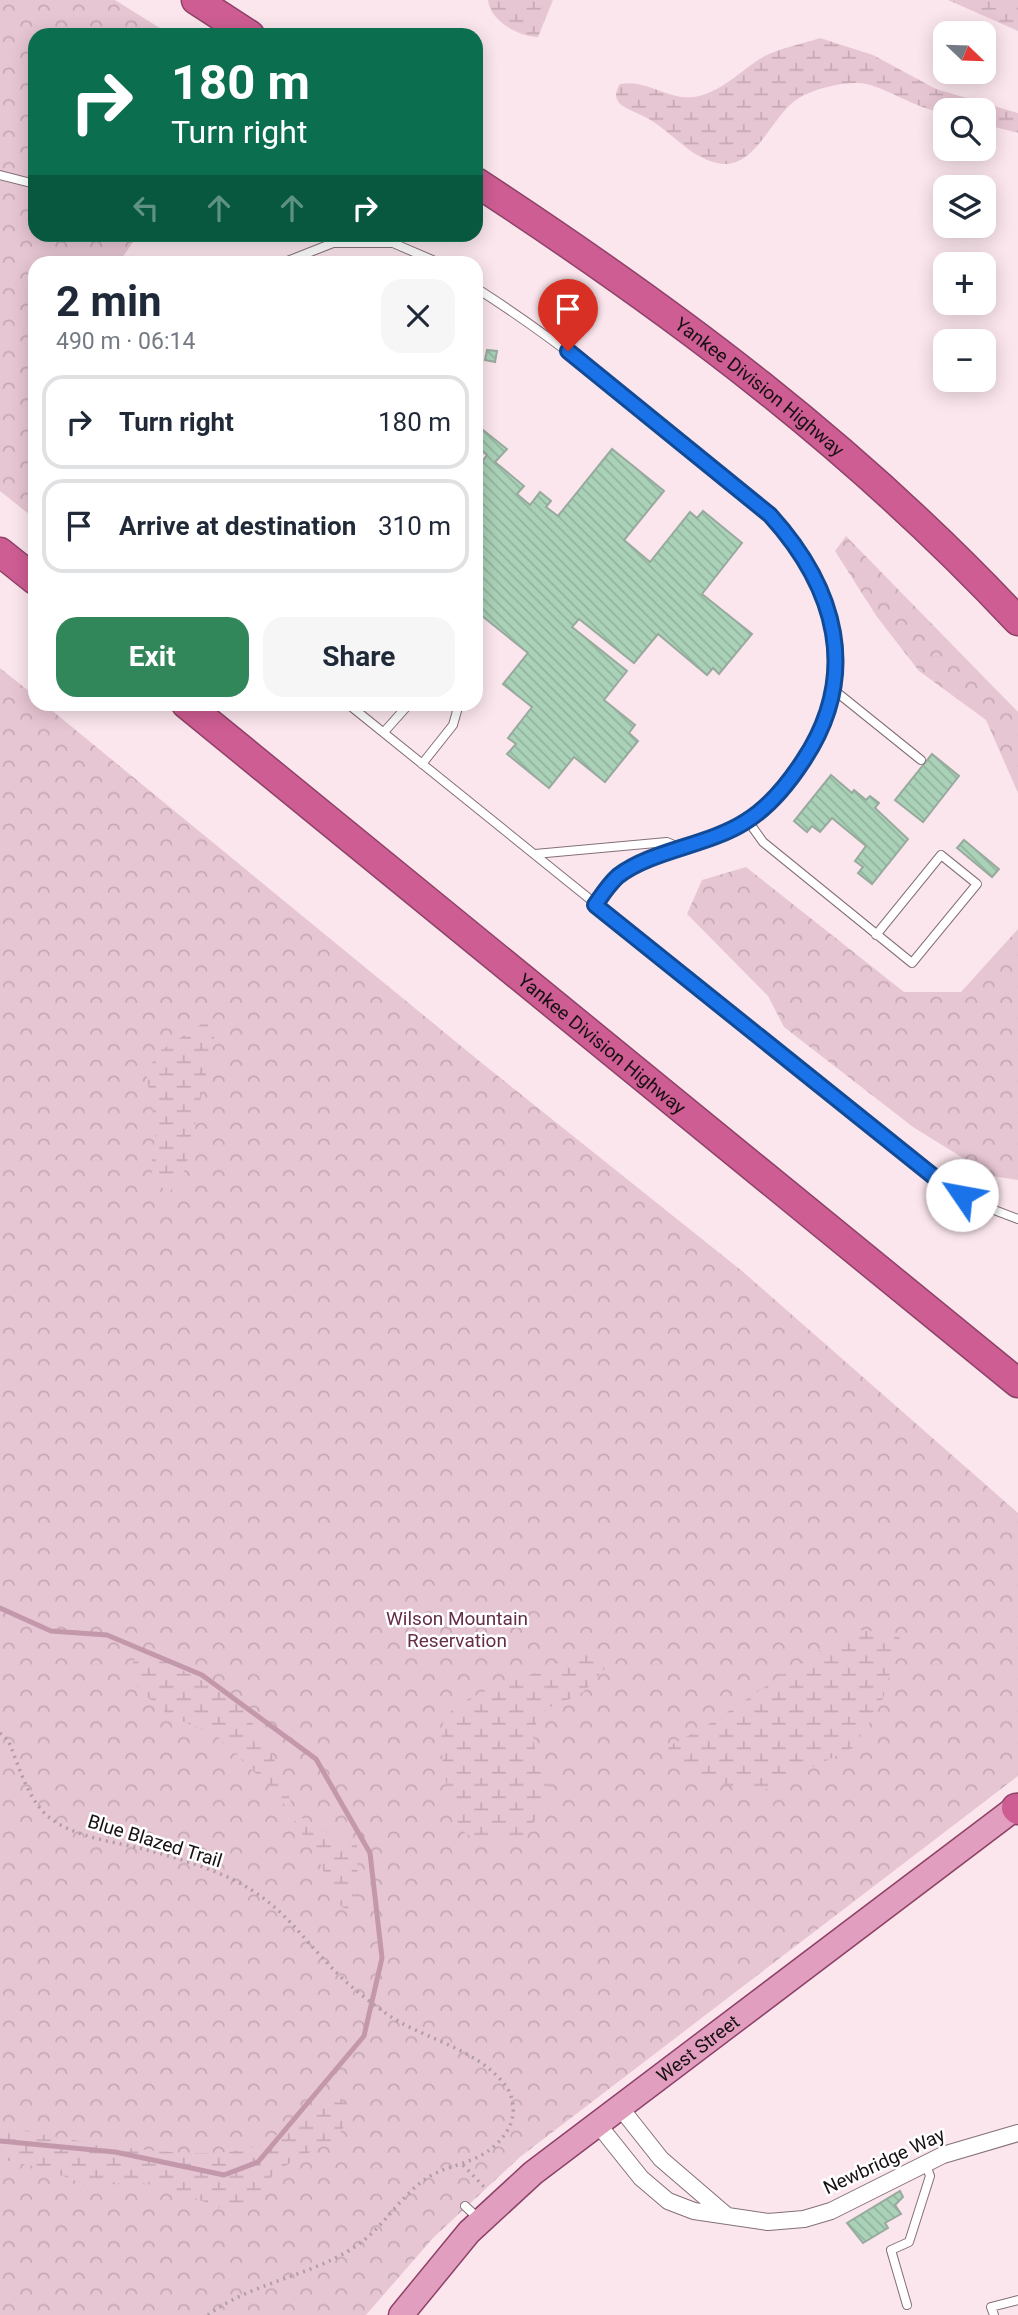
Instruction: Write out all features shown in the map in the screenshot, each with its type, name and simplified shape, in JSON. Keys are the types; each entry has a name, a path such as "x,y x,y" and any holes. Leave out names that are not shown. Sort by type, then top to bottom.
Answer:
{"highway":[{"path":"196,0 239,28"},
{"name":"Yankee Division Highway","path":"483,188 630,285 759,381 882,486 1018,621"},
{"path":"0,552 28,574"},
{"name":"Yankee Division Highway","path":"195,711 1018,1383"}],"main road":[{"name":"West Street","path":"401,2315 473,2213 500,2202 619,2106 1017,1808"}],"street":[{"path":"619,2106 661,2159 725,2214"},
{"name":"Newbridge Way","path":"597,2123 641,2178 668,2201 694,2211 768,2222 804,2219 846,2205 925,2162 962,2148 1018,2133"}],"lane":[{"path":"0,175 28,182"},
{"path":"297,256 325,242"},
{"path":"378,242 393,243 423,256"},
{"path":"483,292 513,310 568,351 770,515 794,542 816,575 827,606 835,656 834,690 824,725 805,758 769,803 748,821 723,835 644,863 620,875 595,905"},
{"path":"834,690 921,760"},
{"path":"357,711 943,1184 981,1205 1018,1219"},
{"path":"384,733 403,711"},
{"path":"422,764 453,725 457,711"},
{"path":"748,821 763,842 876,935 912,963 977,884 942,855 876,935"},
{"path":"535,854 667,842 683,849"},
{"path":"907,2305 891,2250 909,2242 930,2176 925,2162"},
{"path":"993,2315 991,2307 1018,2300"}],"path":[{"name":"Blue Blazed Trail","path":"0,1732 8,1740 34,1801 50,1818 71,1830 185,1861 260,1894 286,1914 333,1969 383,2011 489,2069 507,2087 514,2110 506,2134 480,2156 424,2179 357,2246 326,2263 239,2296 208,2315"},
{"path":"463,2165 500,2202"}],"green space":[{"path":"0,0 115,0 160,28 28,28 28,242 133,242 123,256 28,256 28,513 0,491"},
{"path":"488,0 553,0 538,37 514,31 500,21 490,8"},
{"path":"948,0 1018,0 1018,31"},
{"path":"820,38 873,55 936,89 967,98 933,98 933,110 866,84 850,83 825,87 796,100 752,152 730,164 717,163 697,155 651,120 617,100 620,84 630,83 674,96 703,95 763,57"},
{"path":"996,107 1018,113 1018,133 996,127"},
{"path":"846,536 1018,712 1018,793 986,720 919,671 877,617 835,551"},
{"name":"Wilson Mountain Reservation","path":"0,668 28,690 28,711 53,711 483,1064 742,1271 1018,1513 1018,1776 520,2157 433,2238 366,2315 0,2315"},
{"path":"746,867 904,992 961,992 1018,929 1018,1180 992,1176 913,1127 784,1027 768,996 687,914 702,880"},
{"path":"211,1018 214,1021 214,1038 186,1167 179,1182 170,1191 155,1182 153,1175 155,1126 146,1072 160,1051"},
{"path":"858,1630 896,1633 900,1638 881,1705 853,1748 758,1793 723,1784 666,1758 669,1746"},
{"path":"145,1651 241,1701 254,1726 269,1746 294,1810 310,1826 357,1844 358,1912 349,1912 336,1902 320,1863 279,1796 218,1737 169,1715 139,1690 129,1670 137,1655"},
{"path":"584,1652 603,1655 609,1664 583,1692 545,1711 533,1734 549,1789 541,1812 521,1837 491,1839 469,1836 459,1824 445,1777 441,1742 445,1719 452,1710 473,1696"},
{"path":"337,2096 348,2106 343,2129 335,2139 291,2162 272,2176 250,2207 241,2211 226,2210 173,2190 134,2181 101,2186 84,2184 41,2168 0,2159 0,2126 132,2148 170,2152 236,2151 261,2144 316,2105"}],"building":[{"path":"487,350 497,351 495,362 485,360"},
{"path":"483,430 507,449 495,462 524,486 517,494 530,505 540,492 551,501 546,507 558,516 612,449 664,491 624,540 650,562 690,512 697,518 703,511 742,543 702,594 752,634 719,674 713,668 707,675 658,634 634,663 579,619 572,627 627,671 604,700 635,725 629,733 638,741 605,782 574,757 549,788 507,754 516,744 508,738 532,707 503,684 528,653 483,617 483,460 487,455 483,452"},
{"path":"932,754 959,776 923,822 895,800"},
{"path":"831,775 852,793 854,790 866,800 870,796 879,803 875,808 908,839 872,884 858,873 863,867 855,861 866,846 832,818 820,832 812,826 807,832 794,821"},
{"path":"964,840 999,869 992,877 957,848"},
{"path":"900,2191 903,2197 895,2205 901,2214 885,2223 888,2228 863,2243 847,2223"}],"waterway":[{"path":"0,1608 51,1631 107,1635 202,1675 316,1759 370,1853 382,1958 364,2036 258,2162 224,2175 115,2152 0,2141"}],"route":[{"path":"568,351 770,515 794,542 816,575 827,606 835,656 834,690 824,725 795,774 769,803 748,821 723,835 644,863 620,875 595,905 943,1184 962,1195"}]}
